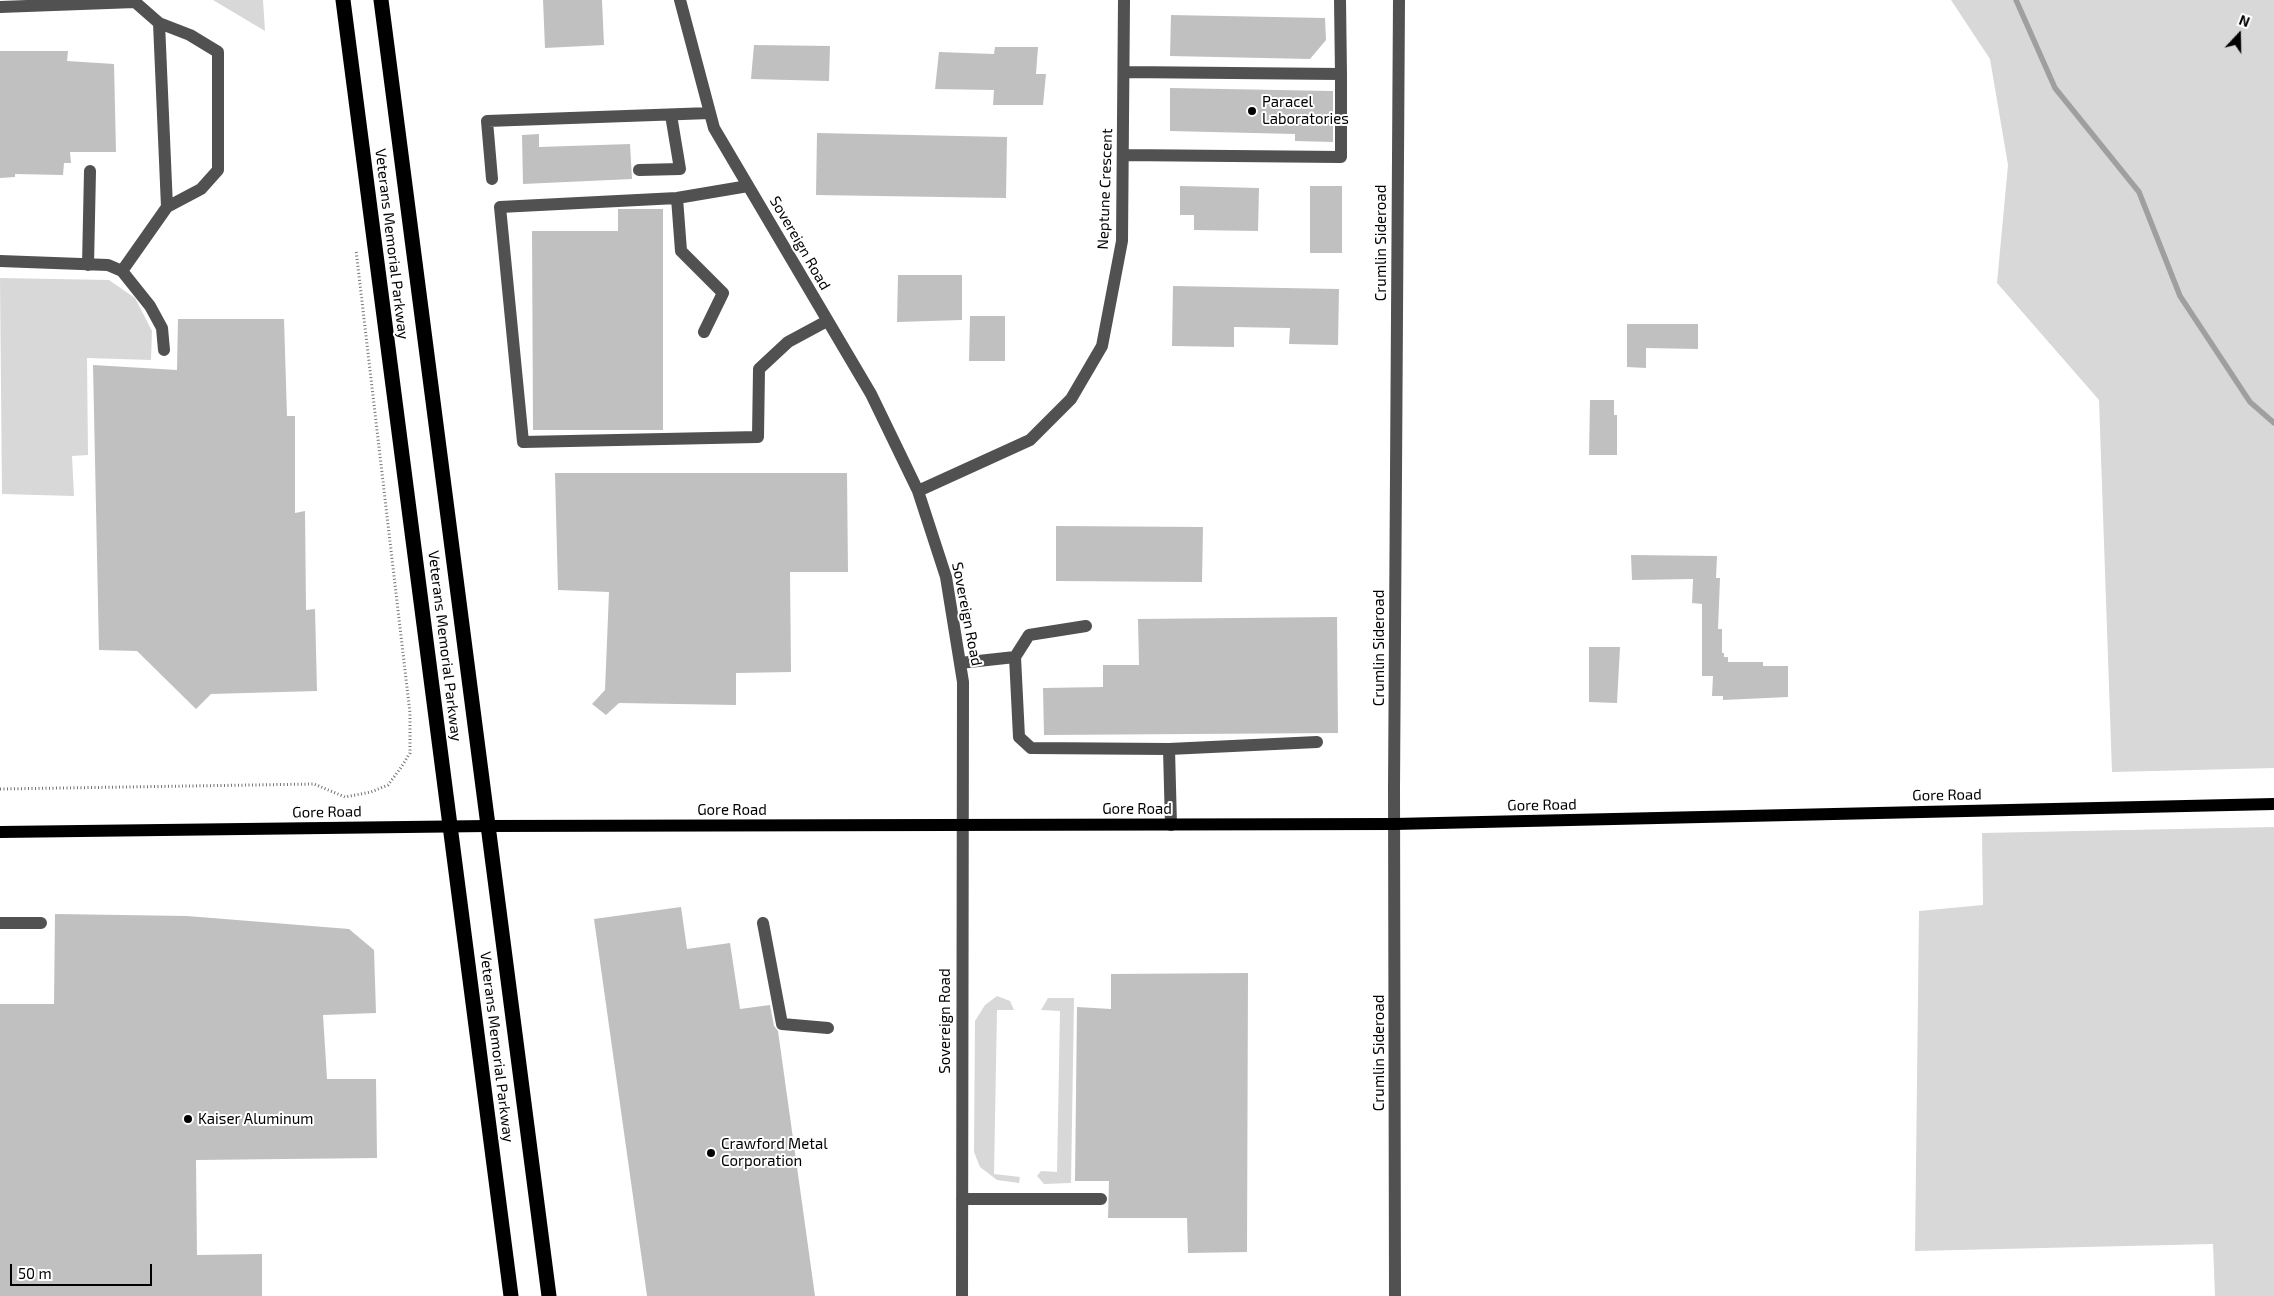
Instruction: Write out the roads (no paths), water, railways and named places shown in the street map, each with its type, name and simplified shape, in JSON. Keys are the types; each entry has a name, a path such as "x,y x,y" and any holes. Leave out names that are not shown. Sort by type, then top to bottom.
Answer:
{"highway":[{"name":"Veterans Memorial Parkway","path":"343,0 511,1296"},
{"name":"Veterans Memorial Parkway","path":"381,0 549,1296"}],"main road":[{"name":"Gore Road","path":"0,832 451,828 487,826 1394,824 2274,804"}],"street":[{"name":"Sovereign Road","path":"680,0 714,128 871,394 918,491 946,577 963,682 962,1296"},
{"name":"Neptune Crescent","path":"918,491 1030,440 1071,398 1102,346 1122,240 1124,0"},
{"path":"1123,155 1341,157 1340,0"},
{"name":"Crumlin Sideroad","path":"1395,1296 1394,824 1399,0"},
{"path":"0,7 135,2 159,23 190,36 218,52 218,170 201,189 167,207 122,271"},
{"path":"159,23 167,207"},
{"path":"1124,72 1341,74"},
{"path":"492,179 487,121 710,113"},
{"path":"639,170 680,169 671,115"},
{"path":"88,265 90,172"},
{"path":"748,186 677,198 500,207 523,442 758,437 759,369 788,342 827,321"},
{"path":"677,198 681,251 723,293 704,332"},
{"path":"0,261 108,265 122,271 150,306 162,328 164,350"},
{"path":"1086,626 1029,635 1015,657 1019,737 1031,748 1169,749 1317,742"},
{"path":"960,663 1015,657"},
{"path":"1169,749 1171,825"},
{"path":"0,923 41,923"},
{"path":"763,923 782,1024 828,1028"},
{"path":"962,1199 1101,1198"}],"waterway":[{"path":"2016,0 2055,88 2139,192 2180,296 2250,402 2274,423"}],"place":[{"name":"Paracel Laboratories","path":"1252,111"},
{"name":"Kaiser Aluminum","path":"188,1119"},
{"name":"Crawford Metal Corporation","path":"711,1153"}]}
